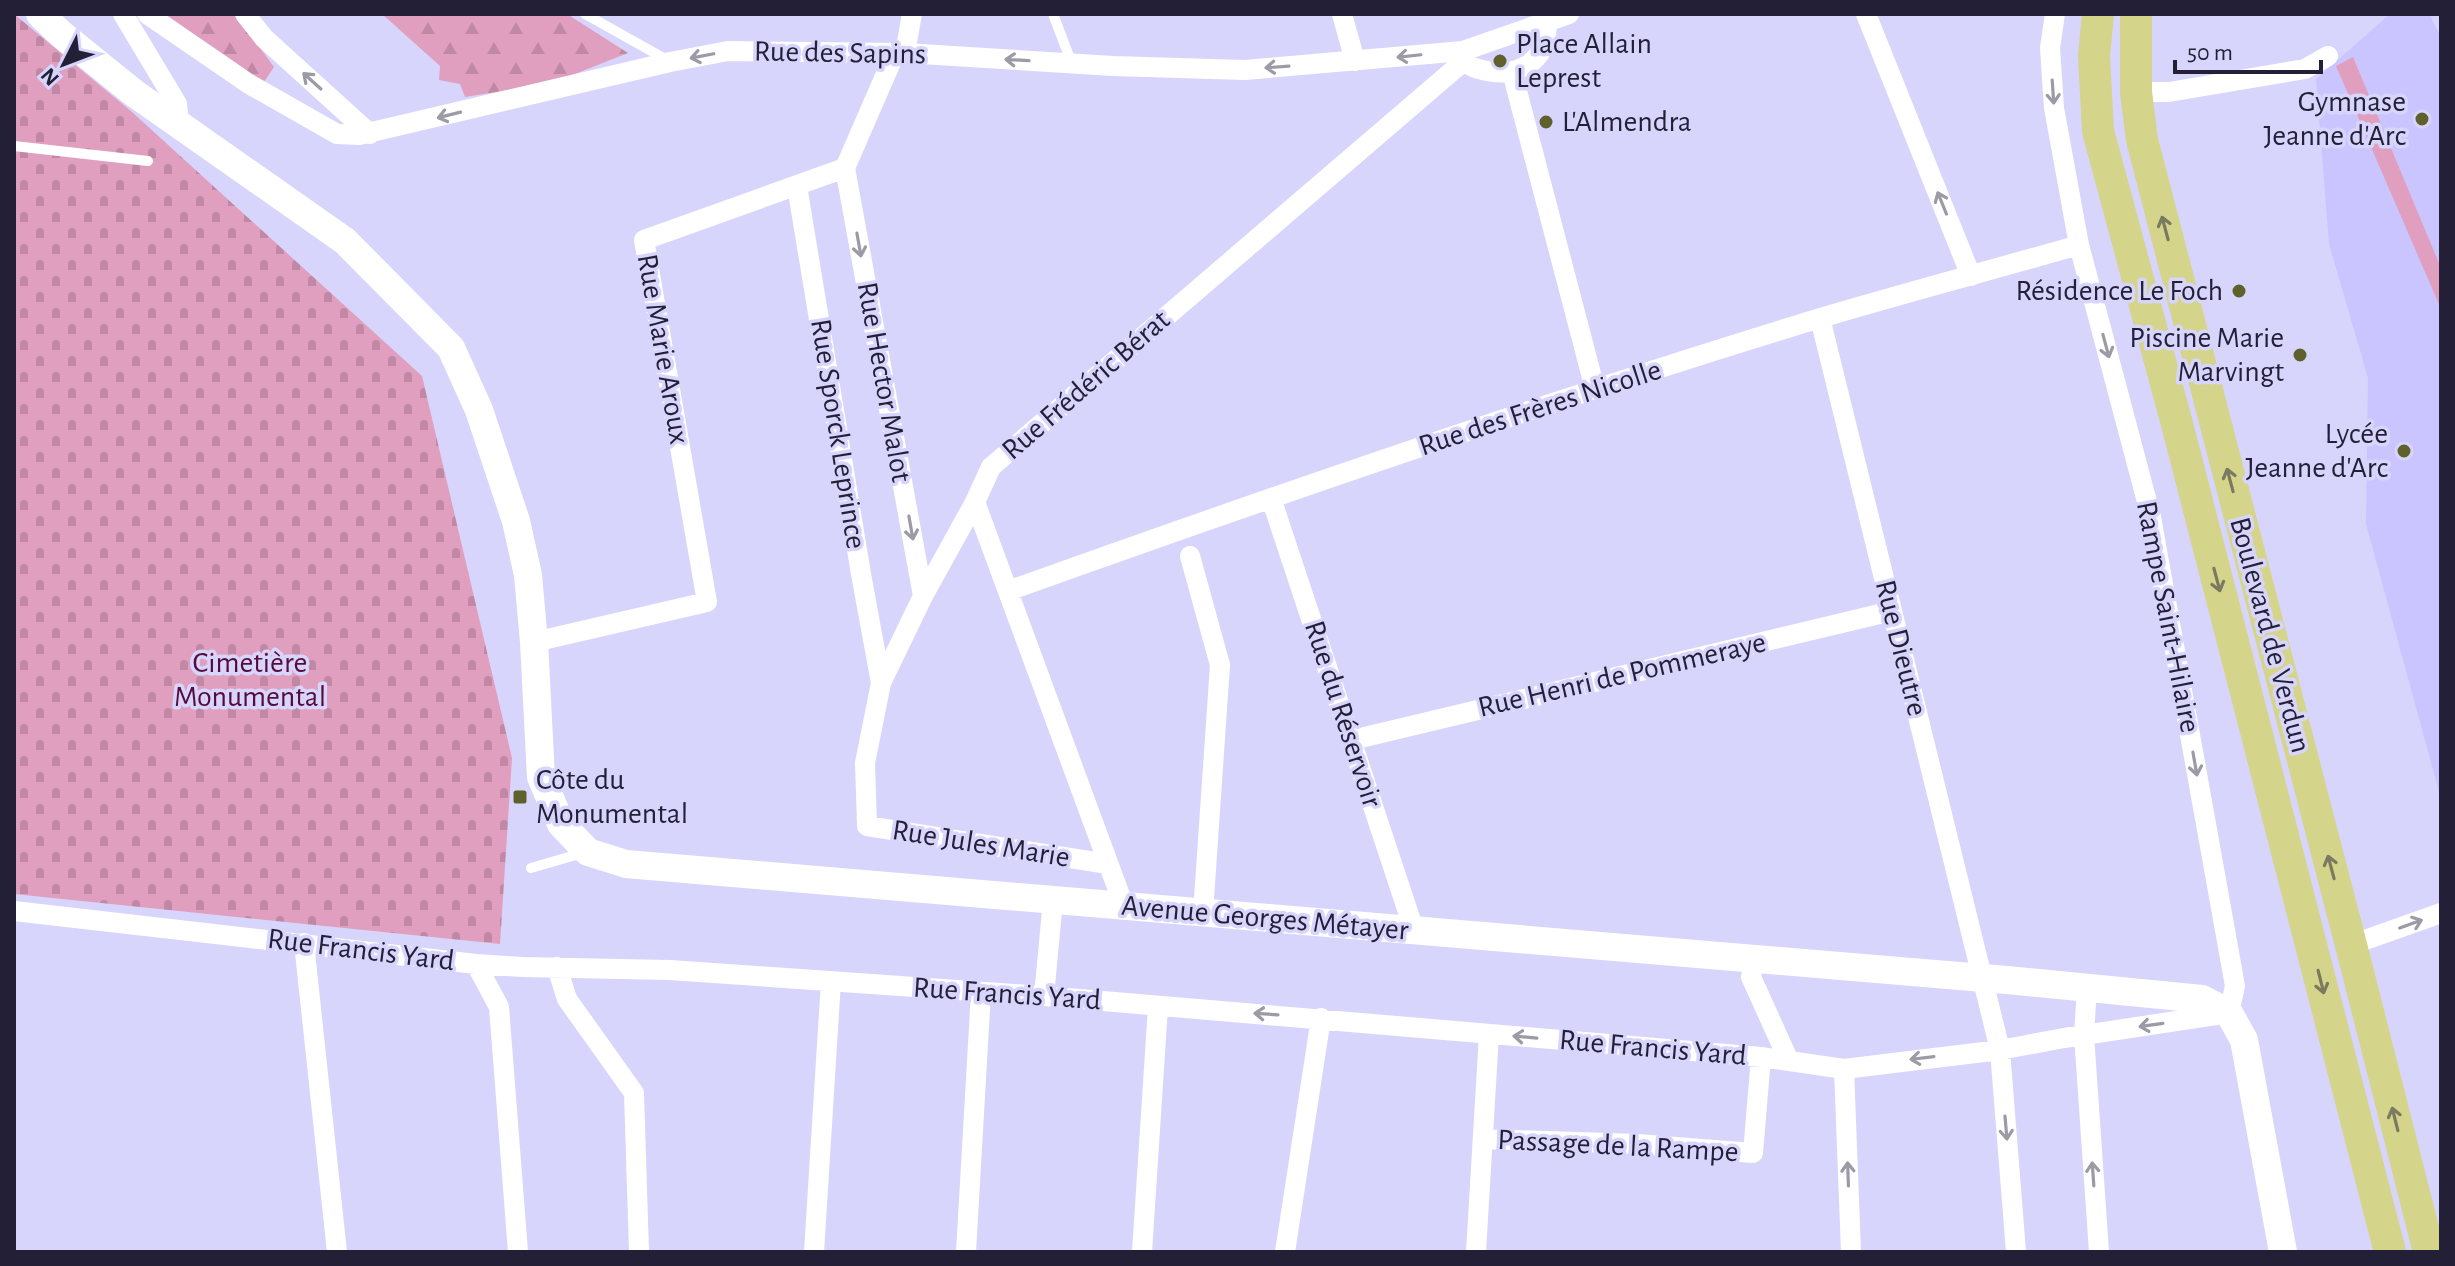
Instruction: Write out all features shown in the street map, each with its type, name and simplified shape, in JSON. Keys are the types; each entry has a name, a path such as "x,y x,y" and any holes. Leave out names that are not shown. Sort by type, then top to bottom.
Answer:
{"main road":[{"name":"Boulevard de Verdun","path":"2098,14 2094,56 2098,131 2234,646 2356,1127 2392,1252"},
{"name":"Boulevard de Verdun","path":"2136,14 2136,92 2142,140 2366,940 2428,1247"}],"street":[{"path":"40,14 134,93 345,241 451,348 479,410 516,521 528,575 534,642"},
{"path":"123,14 177,104 179,123"},
{"name":"Rue des Sapins","path":"147,14 249,84 337,134 370,134 728,51 900,53 1072,64 1245,70 1463,56 1569,14"},
{"path":"245,14 264,38 370,134"},
{"path":"1342,14 1355,61"},
{"path":"1866,14 1971,276"},
{"name":"Rampe Saint-Hilaire","path":"2055,14 2050,48 2054,108 2079,245 2151,517 2235,986 2229,1013"},
{"path":"845,168 900,53 910,15"},
{"path":"1463,56 1469,67 1512,72 1526,66 1537,56 1546,41 1547,22"},
{"name":"Rue Frédéric Bérat","path":"975,502 991,467 1463,56"},
{"path":"2136,92 2169,92 2305,69 2328,56"},
{"path":"1512,72 1595,389"},
{"name":"Rue Marie Aroux","path":"534,642 707,602 644,240 845,168"},
{"name":"Rue Hector Malot","path":"845,168 923,596"},
{"name":"Rue Sporck Leprince","path":"797,186 881,683"},
{"name":"Rue des Frères Nicolle","path":"1008,591 1595,389 1820,318 2079,245"},
{"name":"Rue Dieutre","path":"1820,318 2000,1050 2016,1252"},
{"name":"Rue du Réservoir","path":"1271,498 1414,930"},
{"path":"975,502 1124,906"},
{"name":"Rue Jules Marie","path":"975,502 923,596 881,683 865,763 867,826 1108,864"},
{"path":"1190,556 1220,665 1203,913"},
{"name":"Rue Henri de Pommeraye","path":"1352,740 1892,611"},
{"name":"Avenue Georges Métayer","path":"534,642 541,777 561,824 588,852 626,864 2087,987 2202,999 2229,1013"},
{"path":"1044,996 1053,900"},
{"name":"Rue Francis Yard","path":"14,911 476,964 670,970 1044,996 1761,1057 1844,1069 2000,1050 2229,1013"},
{"path":"2366,940 2441,913"},
{"path":"304,943 337,1252"},
{"path":"1754,959 1751,977 1789,1061"},
{"path":"476,964 499,1007 518,1252"},
{"path":"557,967 567,999 634,1093 639,1252"},
{"path":"814,1252 831,981"},
{"path":"2087,987 2084,1035 2099,1252"},
{"path":"966,1252 981,992"},
{"path":"1142,1252 1158,1007"},
{"path":"2229,1013 2244,1040 2283,1252"},
{"path":"1285,1252 1321,1018"},
{"path":"1476,1252 1489,1034"},
{"name":"Passage de la Rampe","path":"1483,1139 1638,1144 1753,1153 1761,1057"},
{"path":"1844,1069 1851,1252"},
{"path":"2278,1220 2304,1252"},
{"path":"2392,1252 2428,1247"}],"lane":[{"path":"585,14 670,62"},
{"path":"1053,14 1072,64"},
{"path":"14,146 148,161"},
{"path":"531,868 588,852"}],"shaded area":[{"name":"Lycée Jeanne d'Arc","path":"2390,14 2429,14 2441,37 2441,799 2366,524 2368,378 2329,244 2316,79"}],"green space":[{"name":"Cimetière Monumental","path":"14,14 132,112 422,376 512,758 500,944 14,894"},
{"path":"165,14 235,14 274,67 262,85"},
{"path":"382,14 567,14 628,53 552,83 465,97 460,84 439,80 440,66"},
{"path":"2353,57 2441,268 2441,309 2336,66"}],"place":[{"name":"Place Allain Leprest","path":"1500,61"},
{"name":"Gymnase Jeanne d'Arc","path":"2422,119"},
{"name":"L'Almendra","path":"1546,122"},
{"name":"Résidence Le Foch","path":"2239,291"},
{"name":"Piscine Marie Marvingt","path":"2300,355"},
{"name":"Lycée Jeanne d'Arc","path":"2404,451"},
{"name":"Côte du Monumental","path":"520,797"}]}
